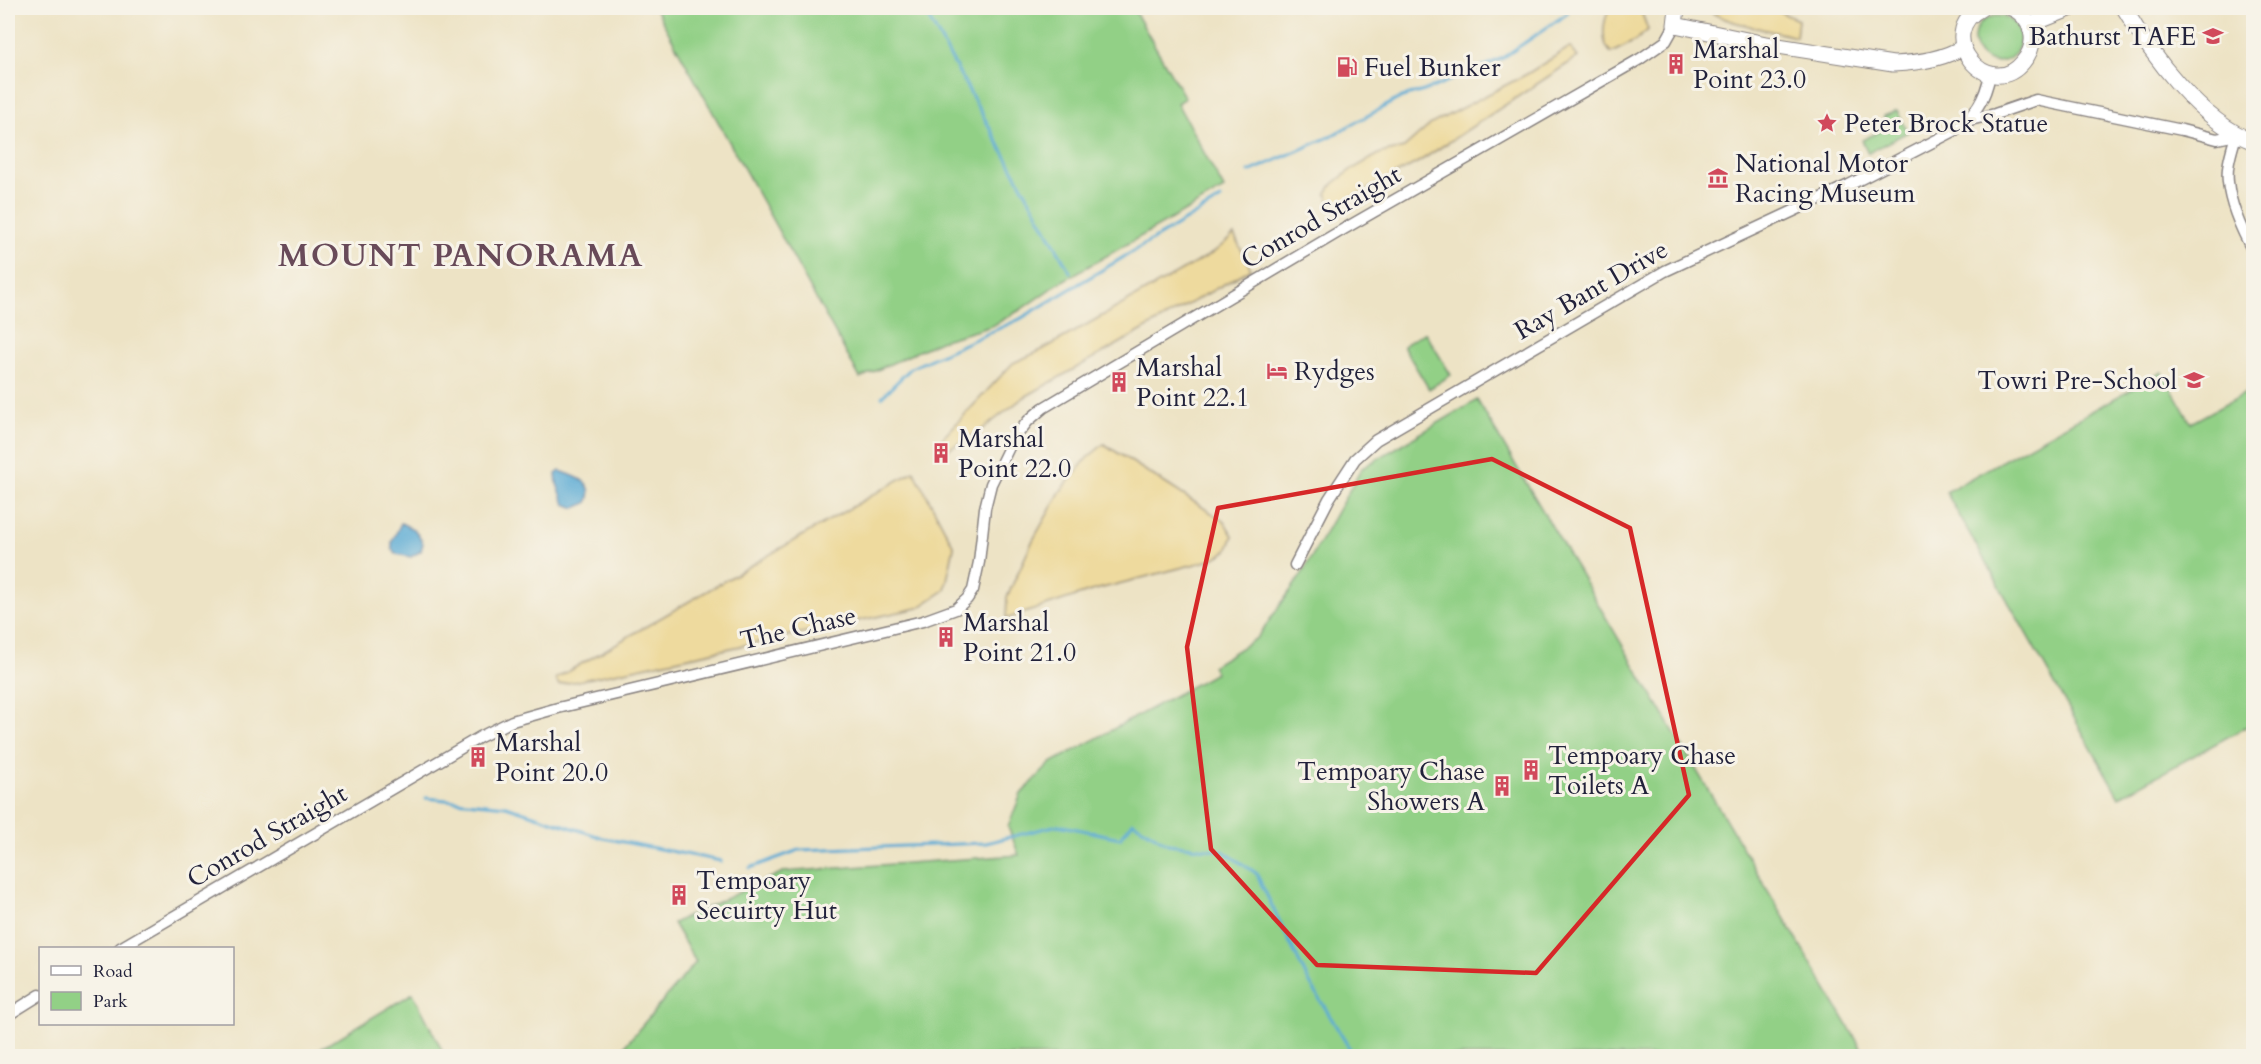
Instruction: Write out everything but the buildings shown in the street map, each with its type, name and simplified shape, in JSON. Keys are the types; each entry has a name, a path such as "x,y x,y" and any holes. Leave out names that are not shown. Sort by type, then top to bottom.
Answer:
{"street":[{"path":"1677,8 1675,25 1766,44 1893,64 1909,64 1954,53 1963,46"},
{"path":"1982,8 1969,18 1964,27 1963,46 1973,64 1990,74 2012,71 2028,57 2032,36 2029,26 2024,16 2011,8"},
{"path":"2029,26 2072,8"},
{"path":"2124,8 2142,39 2185,92 2236,135 2253,142"},
{"name":"Conrod Straight","path":"1043,408 1358,221 1622,69 1666,41 1675,25"},
{"name":"Ray Bant Drive","path":"1295,565 1329,499 1348,469 1355,459 1376,440 1665,271 1938,140 1966,121 1986,95 1990,74"},
{"name":"Ray Bant Drive","path":"1966,121 2036,100 2117,116 2217,140 2236,135"},
{"path":"2236,135 2231,152 2228,183 2243,233 2253,253"},
{"name":"The Chase","path":"438,762 498,728 531,715 922,621 956,609 967,599 976,579 987,498 998,468 1012,441 1028,421 1043,408"},
{"name":"Conrod Straight","path":"122,947 438,762"},
{"path":"8,1014 39,996"}],"highlighted area":[{"path":"1492,459 1630,528 1689,795 1536,973 1317,965 1211,849 1187,647 1218,508"}],"green space":[{"path":"655,8 1133,8 1185,98 1177,103 1224,189 1059,283 992,326 940,341 860,378"},
{"path":"1997,16 2013,23 2020,39 2013,55 1997,62 1981,55 1974,39 1981,23"},
{"path":"1897,111 1908,132 1868,153 1862,140 1883,130 1884,116"},
{"path":"1425,332 1451,375 1429,389 1403,346"},
{"path":"2162,372 2191,423 2253,389 2253,723 2119,797 1946,492"},
{"path":"1477,400 1866,1056 616,1056 696,962 673,923 783,872 1019,855 1008,827 1021,794 1051,763 1216,673 1212,666 1257,638 1300,577 1362,468"},
{"path":"413,993 445,1056 308,1056"}],"sand":[{"path":"1610,8 1640,8 1648,30 1635,41 1611,53 1604,37"},
{"path":"1706,8 1771,8 1798,20 1796,37 1735,22"},
{"path":"1570,47 1578,57 1420,161 1333,208 1326,194 1333,184 1349,171 1381,153 1404,148 1431,124 1527,74"},
{"path":"1234,235 1251,269 1023,398 980,431 944,452 938,443 1013,363 1042,350 1213,253"},
{"path":"1104,444 1224,521 1233,536 1227,551 1211,560 1091,591 1006,619 1007,597 1033,540 1060,492 1087,458"},
{"path":"914,471 954,547 945,590 918,608 559,685 555,679"}],"water":[{"path":"560,471 584,481 589,490 587,503 575,508 565,504 557,484 556,474"},
{"path":"401,523 415,530 423,543 421,551 411,557 396,554 392,549 392,542"}],"waterway":[{"path":"923,8 1070,272"},
{"path":"1249,172 1329,137 1402,97 1424,91 1501,59 1568,13"},
{"path":"882,397 911,368 1020,319 1221,199"},
{"path":"426,798 506,806 603,838 721,861"},
{"path":"750,868 799,850 986,843 1058,825 1120,838 1133,822 1168,844 1223,851 1256,873 1307,978 1354,1056"}],"place":[{"name":"Bathurst TAFE","path":"2213,36"},
{"name":"Marshal Point 23.0","path":"1676,64"},
{"name":"Fuel Bunker","path":"1347,67"},
{"name":"Peter Brock Statue","path":"1827,123"},
{"name":"National Motor Racing Museum","path":"1718,178"},
{"name":"Rydges","path":"1277,371"},
{"name":"Towri Pre-School","path":"2194,380"},
{"name":"Marshal Point 22.1","path":"1119,382"},
{"name":"Marshal Point 22.0","path":"941,453"},
{"name":"Marshal Point 21.0","path":"946,637"},
{"name":"Marshal Point 20.0","path":"478,757"},
{"name":"Tempoary Chase Toilets A","path":"1531,770"},
{"name":"Tempoary Chase Showers A","path":"1502,786"},
{"name":"Tempoary Secuirty Hut","path":"679,895"}],"district":[{"name":"MOUNT PANORAMA","path":"461,256"}]}
